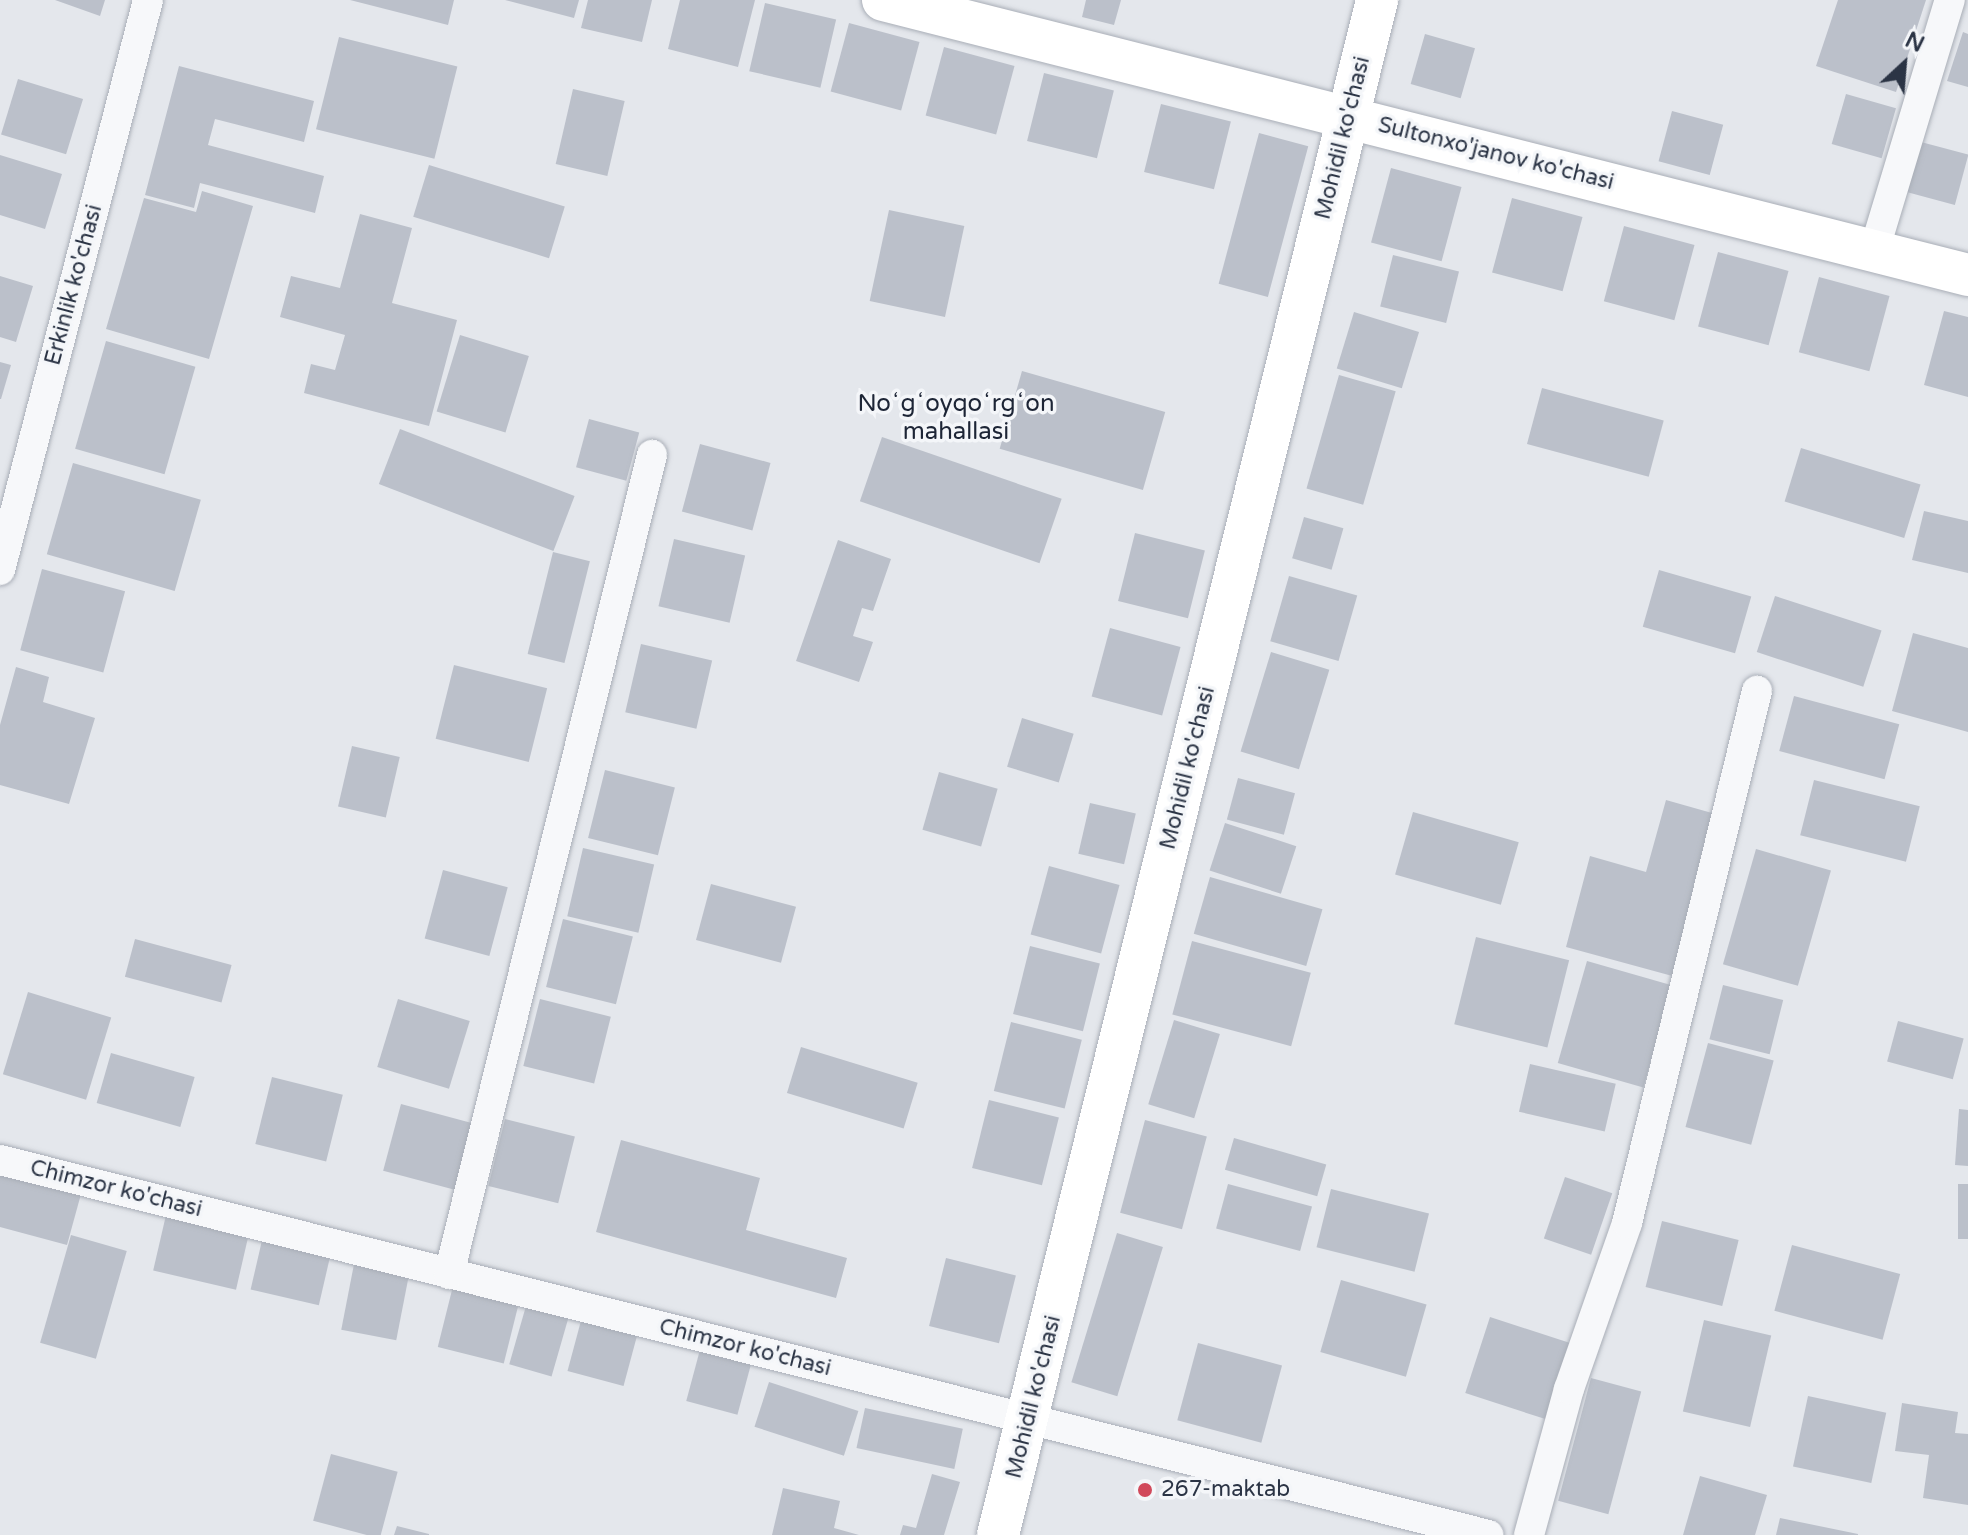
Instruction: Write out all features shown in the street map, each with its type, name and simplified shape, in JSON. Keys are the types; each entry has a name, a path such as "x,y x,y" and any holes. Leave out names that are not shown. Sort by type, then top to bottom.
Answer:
{"street":[{"name":"Erkinlik ko'chasi","path":"0,570 148,0"},
{"name":"Sultonxo'janov ko'chasi","path":"883,0 1968,275"},
{"name":"Mohidil ko'chasi","path":"998,1535 1377,0"},
{"path":"1874,251 1950,0"},
{"path":"449,1274 652,455"},
{"path":"1529,1535 1569,1389 1627,1223 1757,691"},
{"name":"Chimzor ko'chasi","path":"0,1160 1489,1535"}],"building":[{"path":"55,0 105,0 100,16"},
{"path":"350,0 454,0 448,25"},
{"path":"505,0 579,0 574,18"},
{"path":"588,0 652,0 642,42 581,28"},
{"path":"680,0 755,0 738,67 668,49"},
{"path":"1086,0 1121,0 1114,25 1082,17"},
{"path":"1838,0 1926,0 1896,92 1816,66"},
{"path":"765,3 836,19 820,88 749,71"},
{"path":"849,23 920,42 901,110 831,92"},
{"path":"1963,32 1968,34 1968,87 1947,81"},
{"path":"1425,34 1475,48 1461,98 1411,84"},
{"path":"339,37 457,67 434,159 316,129"},
{"path":"944,47 1015,66 996,134 926,116"},
{"path":"179,66 314,101 304,142 215,119 208,145 324,176 315,213 200,183 194,208 145,195"},
{"path":"1044,73 1114,90 1097,158 1027,141"},
{"path":"18,79 83,99 66,154 1,134"},
{"path":"573,89 625,101 607,176 556,164"},
{"path":"1846,94 1896,108 1882,158 1832,144"},
{"path":"1161,104 1231,121 1214,189 1144,172"},
{"path":"1672,111 1723,125 1710,175 1659,161"},
{"path":"1259,133 1308,146 1268,297 1219,284"},
{"path":"1921,142 1968,155 1955,205 1908,192"},
{"path":"0,155 62,174 45,229 0,215"},
{"path":"429,165 565,207 549,258 413,217"},
{"path":"1391,168 1462,187 1442,261 1371,242"},
{"path":"202,191 253,206 209,359 106,329 144,198 196,212"},
{"path":"1512,198 1583,217 1563,291 1492,272"},
{"path":"889,210 964,226 945,317 870,301"},
{"path":"360,214 412,228 392,303 457,320 429,426 304,393 311,364 335,370 345,335 280,317 291,276 340,288"},
{"path":"1624,226 1695,245 1674,320 1604,301"},
{"path":"1718,252 1789,271 1769,345 1698,326"},
{"path":"1393,255 1459,271 1446,323 1380,306"},
{"path":"0,276 33,286 16,342 0,337"},
{"path":"1819,277 1890,296 1869,371 1799,352"},
{"path":"1944,311 1968,317 1968,397 1924,385"},
{"path":"1354,312 1419,332 1402,388 1337,368"},
{"path":"460,335 529,356 505,433 437,412"},
{"path":"106,341 195,367 165,474 75,449"},
{"path":"0,362 11,365 1,399 0,399"},
{"path":"1022,371 1165,412 1143,490 1000,449"},
{"path":"1339,375 1396,391 1363,505 1306,488"},
{"path":"1542,388 1664,421 1649,477 1527,444"},
{"path":"589,419 639,432 626,481 576,467"},
{"path":"400,429 575,496 553,551 379,484"},
{"path":"882,437 1062,499 1040,563 860,501"},
{"path":"700,444 771,463 752,531 682,512"},
{"path":"1801,448 1921,485 1904,538 1785,502"},
{"path":"73,463 201,500 175,591 47,554"},
{"path":"1924,511 1968,521 1968,573 1912,560"},
{"path":"1304,517 1343,528 1332,570 1292,558"},
{"path":"1135,533 1205,550 1188,618 1118,601"},
{"path":"674,539 745,555 730,623 658,606"},
{"path":"838,540 891,559 873,611 862,608 853,636 873,642 859,682 796,661"},
{"path":"553,552 590,561 564,663 528,654"},
{"path":"42,569 125,591 103,672 20,650"},
{"path":"1659,570 1751,596 1735,653 1643,627"},
{"path":"1289,576 1357,596 1339,661 1270,641"},
{"path":"1775,596 1882,631 1863,687 1757,652"},
{"path":"1110,628 1181,647 1162,715 1092,697"},
{"path":"1913,633 1968,648 1968,732 1892,711"},
{"path":"641,644 712,660 696,729 625,712"},
{"path":"1271,652 1329,670 1299,769 1241,751"},
{"path":"454,665 547,688 529,762 436,739"},
{"path":"16,667 49,677 43,702 95,718 69,804 0,785 0,725"},
{"path":"1794,696 1899,724 1885,779 1779,751"},
{"path":"1022,718 1074,734 1059,783 1007,767"},
{"path":"352,746 400,757 386,817 338,806"},
{"path":"605,770 675,787 658,855 588,838"},
{"path":"939,772 998,789 981,846 922,830"},
{"path":"1238,778 1295,793 1284,835 1227,820"},
{"path":"1814,780 1920,806 1906,862 1800,835"},
{"path":"1666,800 1719,815 1676,977 1566,947 1590,856 1646,872"},
{"path":"1090,803 1136,814 1124,864 1078,854"},
{"path":"1413,812 1519,842 1501,905 1395,874"},
{"path":"1225,823 1296,846 1281,894 1210,871"},
{"path":"583,848 654,864 638,933 567,916"},
{"path":"1756,849 1831,870 1798,986 1723,964"},
{"path":"1049,866 1120,885 1101,953 1031,935"},
{"path":"443,870 508,887 489,956 425,939"},
{"path":"1210,877 1322,909 1306,966 1194,934"},
{"path":"711,884 796,907 781,963 696,940"},
{"path":"563,919 633,936 616,1004 546,987"},
{"path":"1476,937 1569,960 1547,1048 1454,1024"},
{"path":"135,939 232,965 221,1003 125,977"},
{"path":"1192,941 1311,973 1291,1046 1172,1014"},
{"path":"1030,946 1100,963 1083,1031 1013,1014"},
{"path":"1587,961 1673,986 1643,1087 1558,1063"},
{"path":"1723,985 1783,1000 1770,1054 1709,1039"},
{"path":"28,992 111,1017 86,1100 3,1074"},
{"path":"398,999 470,1021 449,1089 377,1067"},
{"path":"540,999 611,1017 594,1084 523,1066"},
{"path":"1174,1020 1220,1034 1194,1118 1148,1104"},
{"path":"1898,1021 1964,1039 1953,1079 1887,1062"},
{"path":"1011,1022 1082,1040 1065,1109 994,1091"},
{"path":"1708,1043 1774,1061 1751,1145 1685,1127"},
{"path":"801,1047 918,1083 904,1129 787,1093"},
{"path":"111,1053 195,1077 180,1127 97,1103"},
{"path":"1530,1064 1616,1084 1605,1132 1519,1112"},
{"path":"272,1077 343,1095 326,1162 255,1144"},
{"path":"989,1100 1059,1117 1042,1185 972,1168"},
{"path":"401,1104 474,1124 457,1190 383,1171"},
{"path":"1959,1109 1968,1110 1968,1166 1955,1165"},
{"path":"505,1119 575,1136 558,1203 488,1186"},
{"path":"1145,1120 1207,1137 1182,1229 1120,1213"},
{"path":"1234,1138 1326,1164 1317,1196 1225,1170"},
{"path":"621,1140 760,1178 746,1230 847,1258 836,1298 596,1232"},
{"path":"0,1172 81,1194 67,1245 0,1227"},
{"path":"1565,1177 1612,1193 1591,1255 1544,1238"},
{"path":"1228,1184 1312,1207 1300,1251 1216,1228"},
{"path":"1958,1184 1968,1184 1968,1239 1958,1239"},
{"path":"1331,1189 1429,1213 1414,1272 1316,1247"},
{"path":"166,1215 249,1234 236,1290 153,1271"},
{"path":"1662,1221 1739,1240 1722,1306 1646,1287"},
{"path":"1117,1233 1163,1247 1117,1396 1071,1382"},
{"path":"71,1235 127,1251 96,1359 40,1343"},
{"path":"263,1236 331,1252 319,1305 251,1290"},
{"path":"1792,1245 1900,1274 1883,1340 1774,1311"},
{"path":"946,1258 1016,1275 999,1343 929,1326"},
{"path":"355,1259 410,1270 396,1340 341,1330"},
{"path":"1341,1280 1427,1305 1406,1377 1320,1352"},
{"path":"454,1282 520,1298 504,1363 438,1347"},
{"path":"528,1299 570,1311 552,1376 509,1364"},
{"path":"582,1317 638,1332 624,1386 568,1371"},
{"path":"1490,1317 1571,1343 1546,1419 1465,1393"},
{"path":"1704,1320 1771,1336 1750,1427 1683,1412"},
{"path":"1198,1343 1282,1366 1261,1443 1177,1420"},
{"path":"701,1346 752,1360 737,1415 686,1401"},
{"path":"1591,1378 1641,1391 1608,1514 1558,1501"},
{"path":"769,1382 858,1411 844,1456 754,1427"},
{"path":"1808,1396 1886,1413 1871,1483 1793,1466"},
{"path":"1902,1403 1958,1412 1955,1433 1968,1434 1968,1505 1923,1498 1929,1455 1895,1451"},
{"path":"865,1408 963,1429 954,1469 856,1448"},
{"path":"331,1454 398,1472 381,1535 367,1535 313,1521"},
{"path":"932,1474 960,1482 944,1535 900,1535 903,1525 916,1528"},
{"path":"1700,1476 1767,1495 1755,1535 1683,1535"},
{"path":"783,1488 840,1501 834,1528 859,1535 772,1535"},
{"path":"1780,1518 1858,1534 1858,1535 1776,1535"},
{"path":"397,1526 429,1534 429,1535 394,1535"}],"place":[{"name":"267-maktab","path":"1145,1490"}],"district":[{"name":"Noʻgʻoyqoʻrgʻon mahallasi","path":"956,418"}]}
